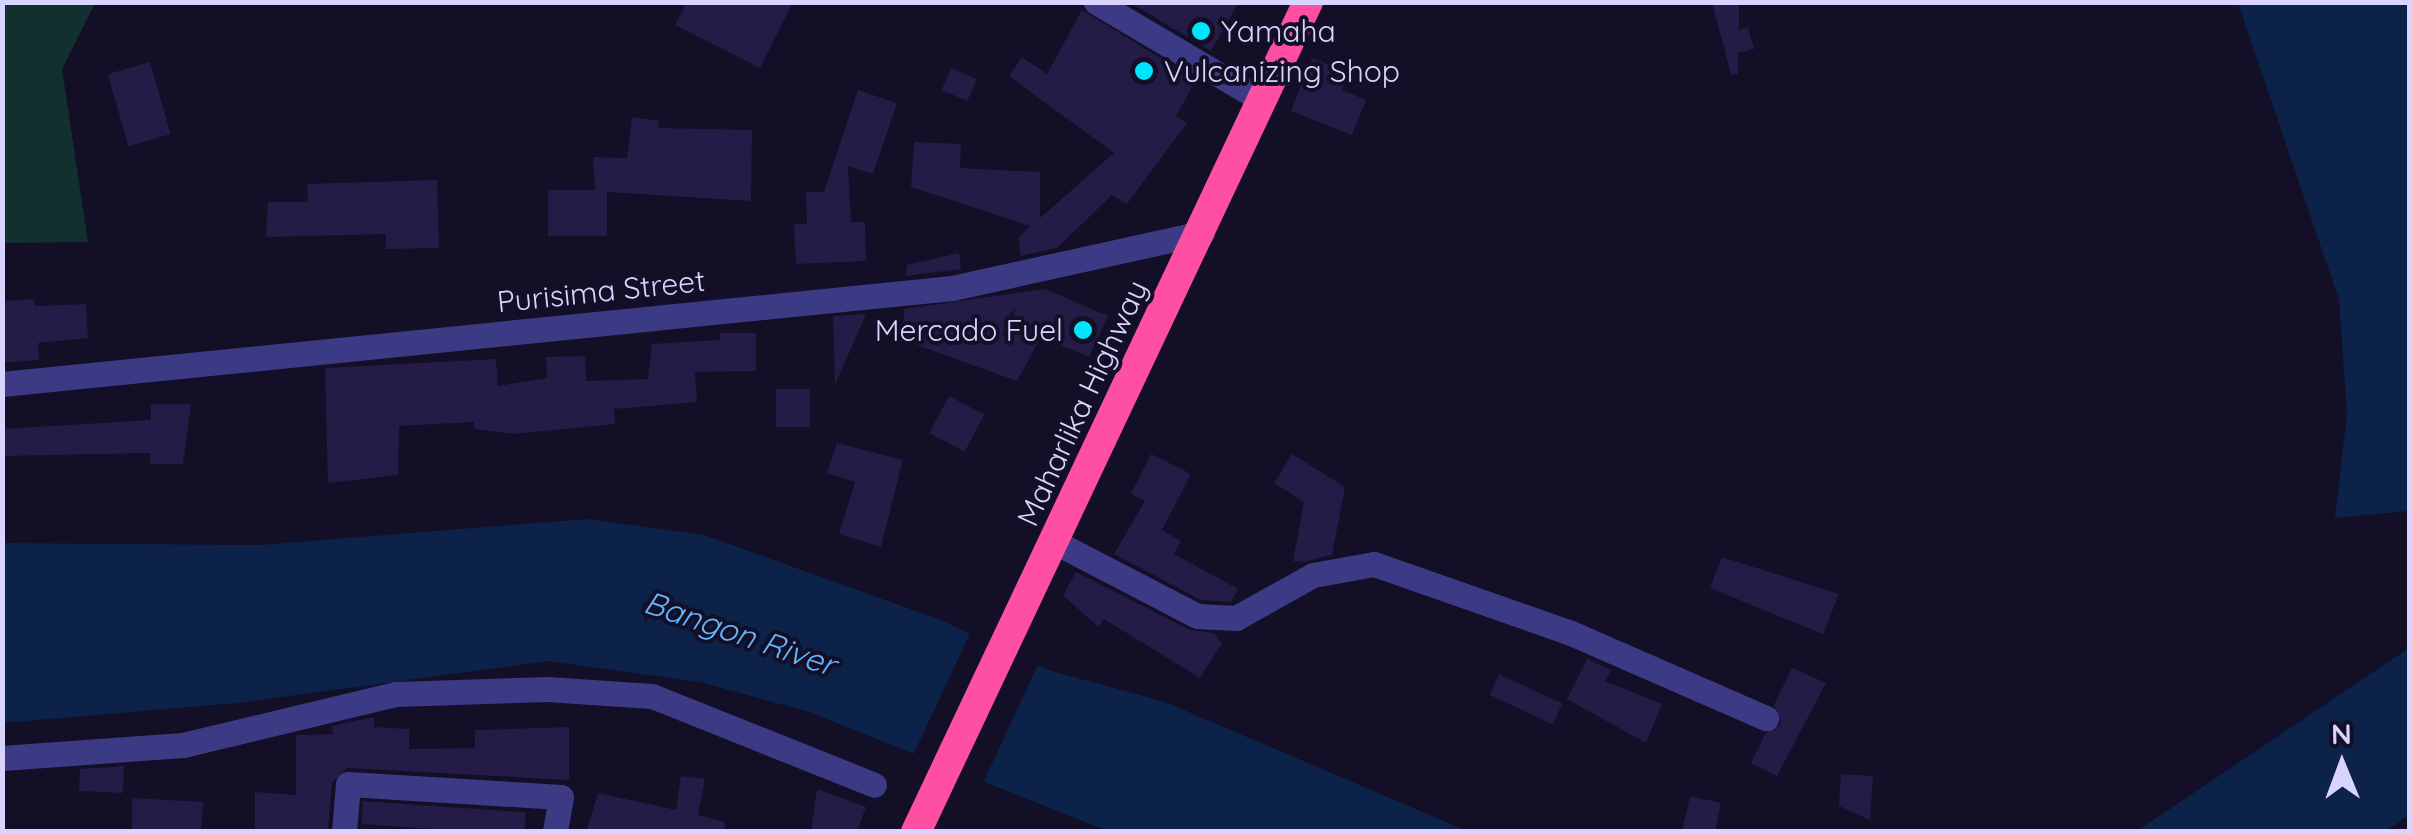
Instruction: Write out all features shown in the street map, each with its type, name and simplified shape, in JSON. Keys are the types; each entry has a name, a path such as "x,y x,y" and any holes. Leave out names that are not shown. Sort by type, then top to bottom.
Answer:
{"highway":[{"name":"Maharlika Highway","path":"916,832 1202,234 1308,2"}],"street":[{"path":"1096,2 1262,100"},
{"name":"Purisima Street","path":"2,384 952,288 1202,234"},
{"path":"1055,542 1197,616 1236,618 1313,575 1374,564 1571,633 1766,718"},
{"path":"2,758 184,745 396,694 547,688 652,696 874,784"},
{"path":"344,832 348,784 561,798 555,832"}],"green space":[{"path":"2,3 95,3 62,69 88,242 3,243"}],"water":[{"path":"2238,3 2409,3 2409,511 2335,518 2347,414 2339,300"},
{"name":"Bangon River","path":"587,519 704,535 941,620 1048,670 1165,702 1467,831 1108,831 809,712 700,682 548,661 237,703 3,723 3,543 260,545"},
{"path":"2409,648 2409,815 2386,831 2137,831"}],"pier":[{"path":"972,629 1040,661 980,790 912,759"}],"building":[{"path":"687,2 793,2 760,68 675,25"},
{"name":"Yamaha","path":"1129,2 1239,2 1211,51"},
{"path":"1712,2 1739,2 1739,30 1748,27 1754,49 1738,53 1738,74 1731,75"},
{"path":"1082,10 1196,80 1176,116 1187,123 1127,204 1112,195 1057,248 1020,256 1019,237 1030,226 911,187 914,142 961,144 960,168 1040,172 1040,218 1114,153 1009,76 1022,57 1047,74"},
{"path":"1312,58 1348,72 1342,90 1366,100 1352,135 1291,111"},
{"path":"150,62 171,134 128,146 108,74"},
{"path":"951,68 977,79 967,101 942,90"},
{"path":"858,90 897,103 873,174 848,166 851,222 865,222 866,261 796,264 794,224 807,224 806,192 824,192"},
{"path":"632,117 659,121 658,128 752,130 751,201 607,192 607,236 548,236 548,190 595,190 593,157 627,158"},
{"path":"437,180 439,248 386,249 386,234 266,237 268,202 308,202 307,184"},
{"path":"959,253 961,269 906,276 907,265"},
{"path":"1045,289 1108,316 1089,357 1041,337 1017,381 903,340 904,309"},
{"path":"34,299 35,306 86,304 88,338 38,343 39,360 2,363 2,301"},
{"path":"866,314 835,385 833,316"},
{"path":"720,333 756,333 756,371 695,372 697,402 614,409 615,424 513,434 474,429 474,422 399,426 398,475 328,483 325,368 496,359 498,386 547,378 546,357 585,356 586,381 648,379 652,344 720,340"},
{"path":"776,389 810,389 810,427 776,427"},
{"path":"949,396 984,415 965,452 929,433"},
{"path":"151,404 191,404 183,464 150,464 150,453 2,456 2,429 151,420"},
{"path":"837,443 903,460 881,547 839,534 855,482 827,473"},
{"path":"1151,454 1191,474 1162,530 1181,541 1174,554 1238,589 1231,602 1201,600 1114,554 1145,501 1131,494"},
{"path":"1292,454 1345,487 1332,555 1293,561 1304,502 1274,483"},
{"path":"1722,557 1839,594 1823,634 1710,588"},
{"path":"1076,572 1190,630 1214,633 1222,643 1200,678 1104,619 1098,627 1063,595"},
{"path":"1587,659 1611,670 1605,681 1662,704 1646,743 1567,699"},
{"path":"1792,668 1826,683 1777,776 1751,763 1765,734 1781,724 1774,705"},
{"path":"1499,674 1562,704 1553,724 1489,695"},
{"path":"374,717 374,727 409,729 409,749 475,748 475,730 569,727 569,780 348,768 332,782 328,832 255,832 255,792 296,795 296,735 333,734 332,726"},
{"path":"124,766 123,793 79,791 80,769"},
{"path":"1841,774 1873,776 1870,820 1839,806"},
{"path":"681,776 705,779 698,815 725,822 724,832 586,832 598,793 676,810"},
{"path":"817,789 866,807 857,832 811,832"},
{"path":"1690,796 1721,803 1715,832 1682,832"},
{"path":"132,798 203,802 201,832 132,832"},
{"path":"363,801 526,812 524,832 361,824"}],"place":[{"name":"Yamaha","path":"1201,31"},
{"name":"Vulcanizing Shop","path":"1144,71"},
{"name":"Mercado Fuel","path":"1083,330"}]}
